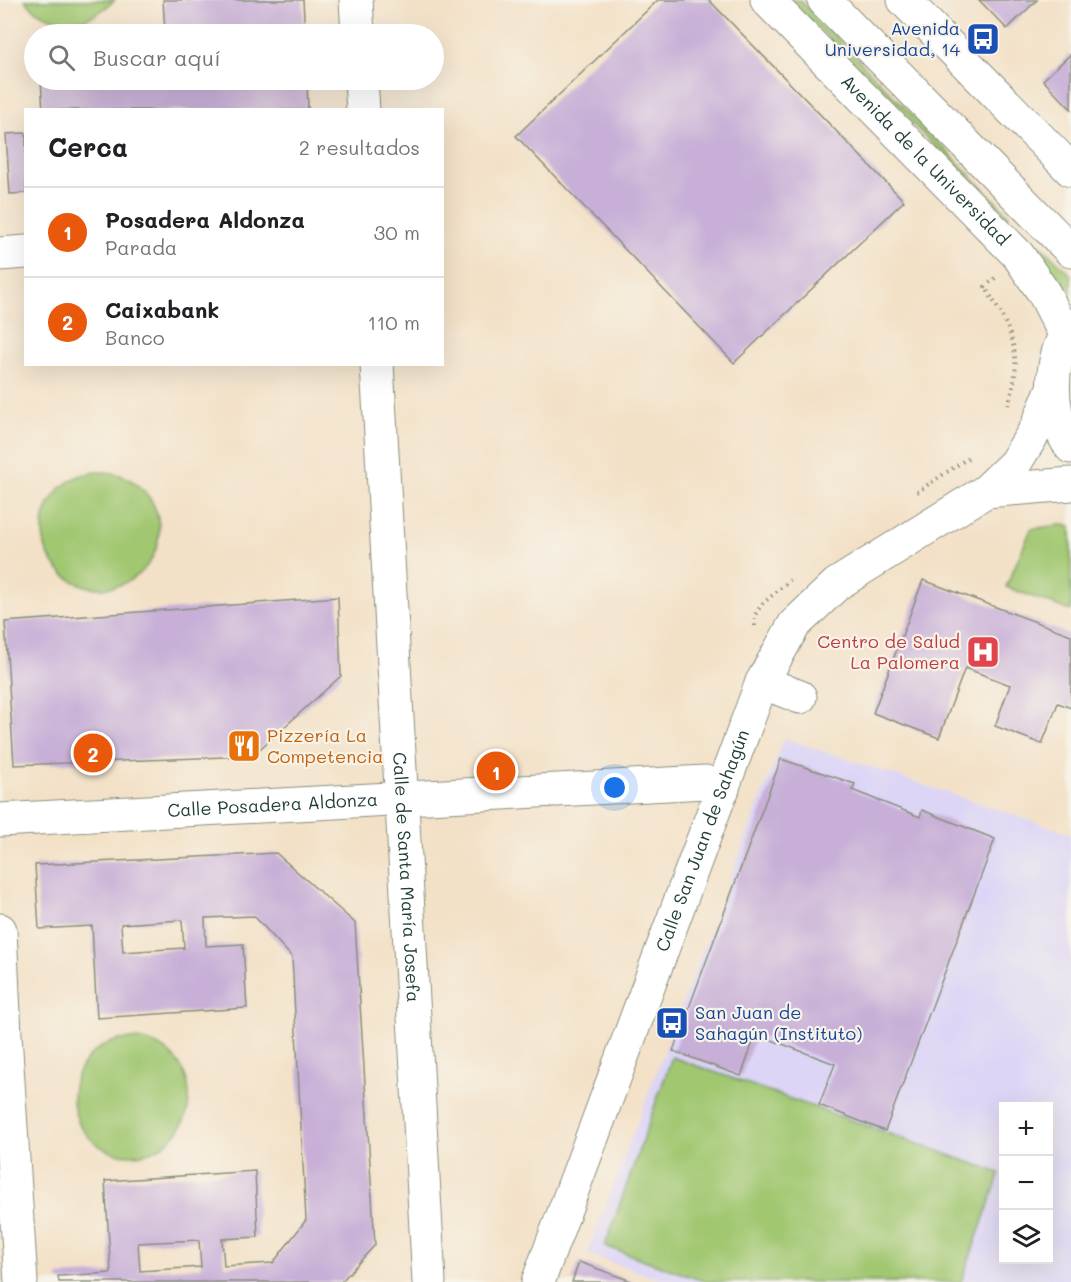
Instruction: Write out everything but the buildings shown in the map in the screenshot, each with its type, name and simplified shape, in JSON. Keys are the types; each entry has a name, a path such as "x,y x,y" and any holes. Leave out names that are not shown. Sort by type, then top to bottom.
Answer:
{"street":[{"path":"356,0 357,24"},
{"name":"Avenida de la Universidad","path":"767,0 1018,255 1044,293 1068,330 1058,351 1053,388 1057,415 1071,447"},
{"path":"824,0 1071,251"},
{"path":"904,0 1071,170"},
{"path":"362,90 363,108"},
{"path":"0,254 24,252"},
{"name":"Calle de Santa María Josefa","path":"377,366 429,1282"},
{"name":"Calle San Juan de Sahagún","path":"538,1282 762,682 778,651 794,625 837,584 986,491 1015,463 1036,429 1053,388"},
{"name":"Calle San Juan de Sahagún","path":"986,491 1071,484"},
{"path":"762,682 800,697"},
{"name":"Calle Posadera Aldonza","path":"0,820 705,782 723,789"},
{"path":"0,930 2,1035 21,1282"}],"path":[{"path":"995,278 985,287 1008,325 1015,360 1012,388 1006,411"},
{"path":"910,497 968,459 976,451"},
{"path":"756,634 755,615 796,575"}],"shaded area":[{"path":"784,738 1071,834 1071,1282 667,1282 587,1254"}],"green space":[{"path":"25,0 115,0 87,19 66,21 43,15"},
{"path":"791,0 800,0 1009,215 1006,219"},
{"path":"1041,246 1071,275 1071,294 1066,299 1055,275 1036,251"},
{"path":"101,472 123,477 142,489 154,508 159,530 154,552 142,571 123,583 101,588 79,583 60,571 48,552 43,530 48,508 60,489 79,477"},
{"path":"1060,525 1071,526 1071,611 1006,587 1031,529"},
{"path":"131,1039 153,1044 172,1056 184,1075 189,1097 184,1119 172,1138 153,1150 131,1155 109,1150 90,1138 78,1119 73,1097 78,1075 90,1056 109,1044"},
{"path":"672,1057 999,1173 961,1282 706,1282 605,1246"}],"place":[{"name":"Avenida Universidad, 14","path":"983,39"},
{"name":"Centro de Salud La Palomera","path":"983,652"},
{"name":"Pizzería La Competencia","path":"244,746"},
{"name":"Caixabank","path":"93,753"},
{"name":"Posadera Aldonza","path":"496,771"},
{"name":"San Juan de Sahagún (Instituto)","path":"672,1023"}]}
